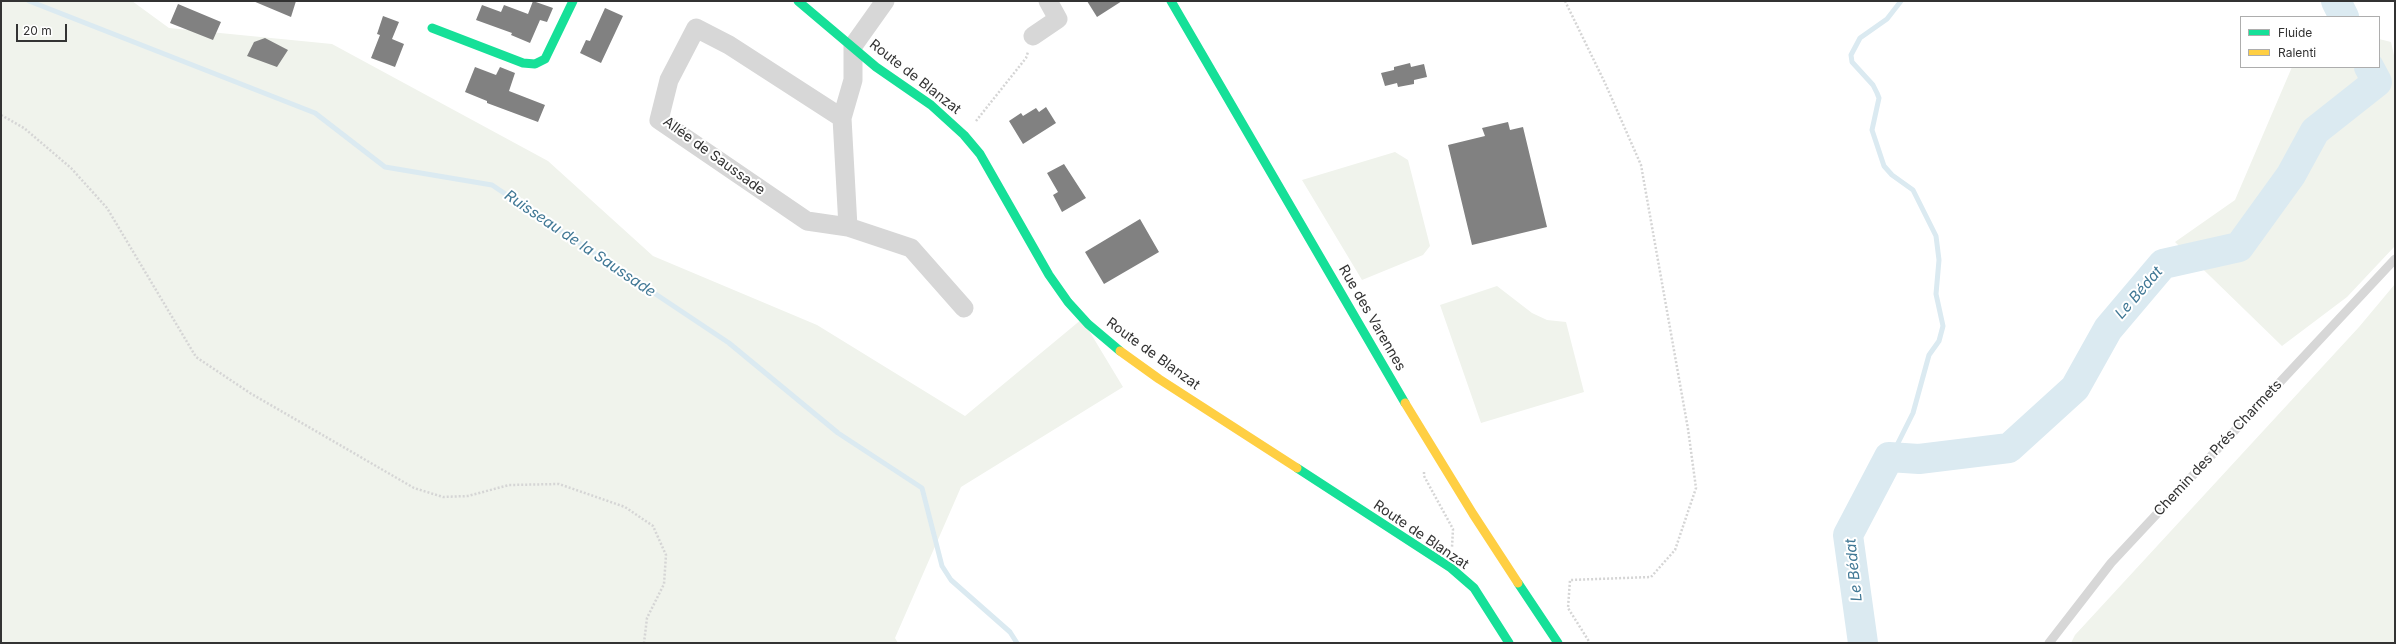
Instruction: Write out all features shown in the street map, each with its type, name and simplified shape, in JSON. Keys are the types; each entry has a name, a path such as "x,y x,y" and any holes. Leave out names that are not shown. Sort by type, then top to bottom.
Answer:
{"street":[{"path":"432,28 522,63 535,64 545,59 555,42 573,1"},
{"name":"Route de Blanzat","path":"798,1 876,67 931,105 964,135 980,154 1049,275 1068,302 1088,324 1112,345 1159,379 1446,565 1474,588 1495,618 1509,643"},
{"path":"885,1 852,46 853,80 842,118 848,227 911,248 964,308"},
{"path":"1033,36 1058,19 1048,1"},
{"name":"Rue des Varennes","path":"1172,1 1436,454 1558,643"},
{"name":"Allée de Saussade","path":"842,118 729,45 696,28 669,80 659,120 807,221 848,227"}],"lane":[{"name":"Chemin des Prés Charmets","path":"2049,643 2111,563 2395,259"}],"path":[{"path":"1565,1 1605,83 1641,165 1696,488 1674,550 1651,577 1570,580 1568,608 1590,643"},
{"path":"964,135 1026,58 1033,36"},
{"path":"1,114 24,128 72,168 107,208 196,357 250,393 414,488 443,497 468,496 509,485 558,484 625,507 653,526 666,555 664,584 647,618 644,643"},
{"path":"1436,454 1425,467 1424,476 1453,529 1453,543 1446,565"}],"shaded area":[{"path":"1,1 132,1 169,28 332,44 548,161 653,256 817,325 965,416 1082,319 1123,387 961,487 895,638 898,643 1,643"},
{"path":"2380,39 2391,42 2395,60 2395,246 2347,297 2282,346 2175,242 2235,200 2292,68 2380,68"},
{"path":"1395,152 1408,160 1430,246 1423,255 1362,280 1302,180"},
{"path":"2395,284 2395,643 2071,643 2075,635 2359,327"},
{"path":"1497,286 1532,313 1547,320 1566,322 1584,392 1481,423 1440,305"}],"building":[{"path":"253,1 296,1 291,17"},
{"path":"533,1 553,8 547,22 540,20 530,43 511,35 512,33 476,20 482,5 501,12 504,5 528,14"},
{"path":"1087,1 1122,1 1097,17"},
{"path":"178,4 221,22 213,40 170,23"},
{"path":"605,8 623,16 601,63 580,53 586,40 590,41"},
{"path":"383,16 399,22 392,39 404,44 395,67 371,58 380,35 377,34"},
{"path":"265,38 288,50 277,67 247,56 254,42"},
{"path":"1410,63 1411,67 1424,64 1427,77 1414,80 1414,84 1398,87 1397,83 1385,86 1381,73 1394,70 1394,67"},
{"path":"475,67 496,75 500,67 515,73 509,91 545,105 538,122 487,103 487,101 465,92"},
{"path":"1046,107 1056,123 1023,144 1009,121 1021,113 1023,116 1036,108 1039,112"},
{"path":"1508,122 1510,130 1523,127 1547,227 1472,245 1448,145 1485,136 1482,128"},
{"path":"1064,164 1086,198 1062,212 1053,195 1058,192 1047,173"},
{"path":"1140,219 1159,252 1104,284 1085,252"}],"waterway":[{"name":"Ruisseau de la Saussade","path":"29,1 315,113 385,167 492,185 729,343 838,433 922,488 942,566 951,580 1010,632 1017,643"},
{"name":"Le Bédat","path":"1889,457 1895,449 1913,413 1929,355 1939,341 1943,326 1936,294 1939,260 1936,236 1913,190 1892,175 1884,166 1872,130 1879,98 1873,85 1852,62 1851,55 1860,38 1887,19 1901,1"},
{"name":"Le Bédat","path":"2336,1 2344,16"},
{"name":"Le Bédat","path":"1863,643 1848,535 1889,457 1919,459 2009,448 2075,388 2108,329 2163,264 2239,247 2291,175 2315,131 2377,82 2370,68"}],"traffic: fast":[{"path":"432,28 523,63 535,64 545,59 573,1"},
{"path":"798,1 876,67 931,105 964,135 980,154 1049,275 1068,302 1088,324 1120,351"},
{"path":"1171,1 1405,403"},
{"path":"1297,468 1451,568 1474,588 1509,643"},
{"path":"1518,583 1558,643"}],"traffic: slow":[{"path":"1120,351 1159,379 1297,468"},
{"path":"1405,403 1473,514 1518,583"}]}
